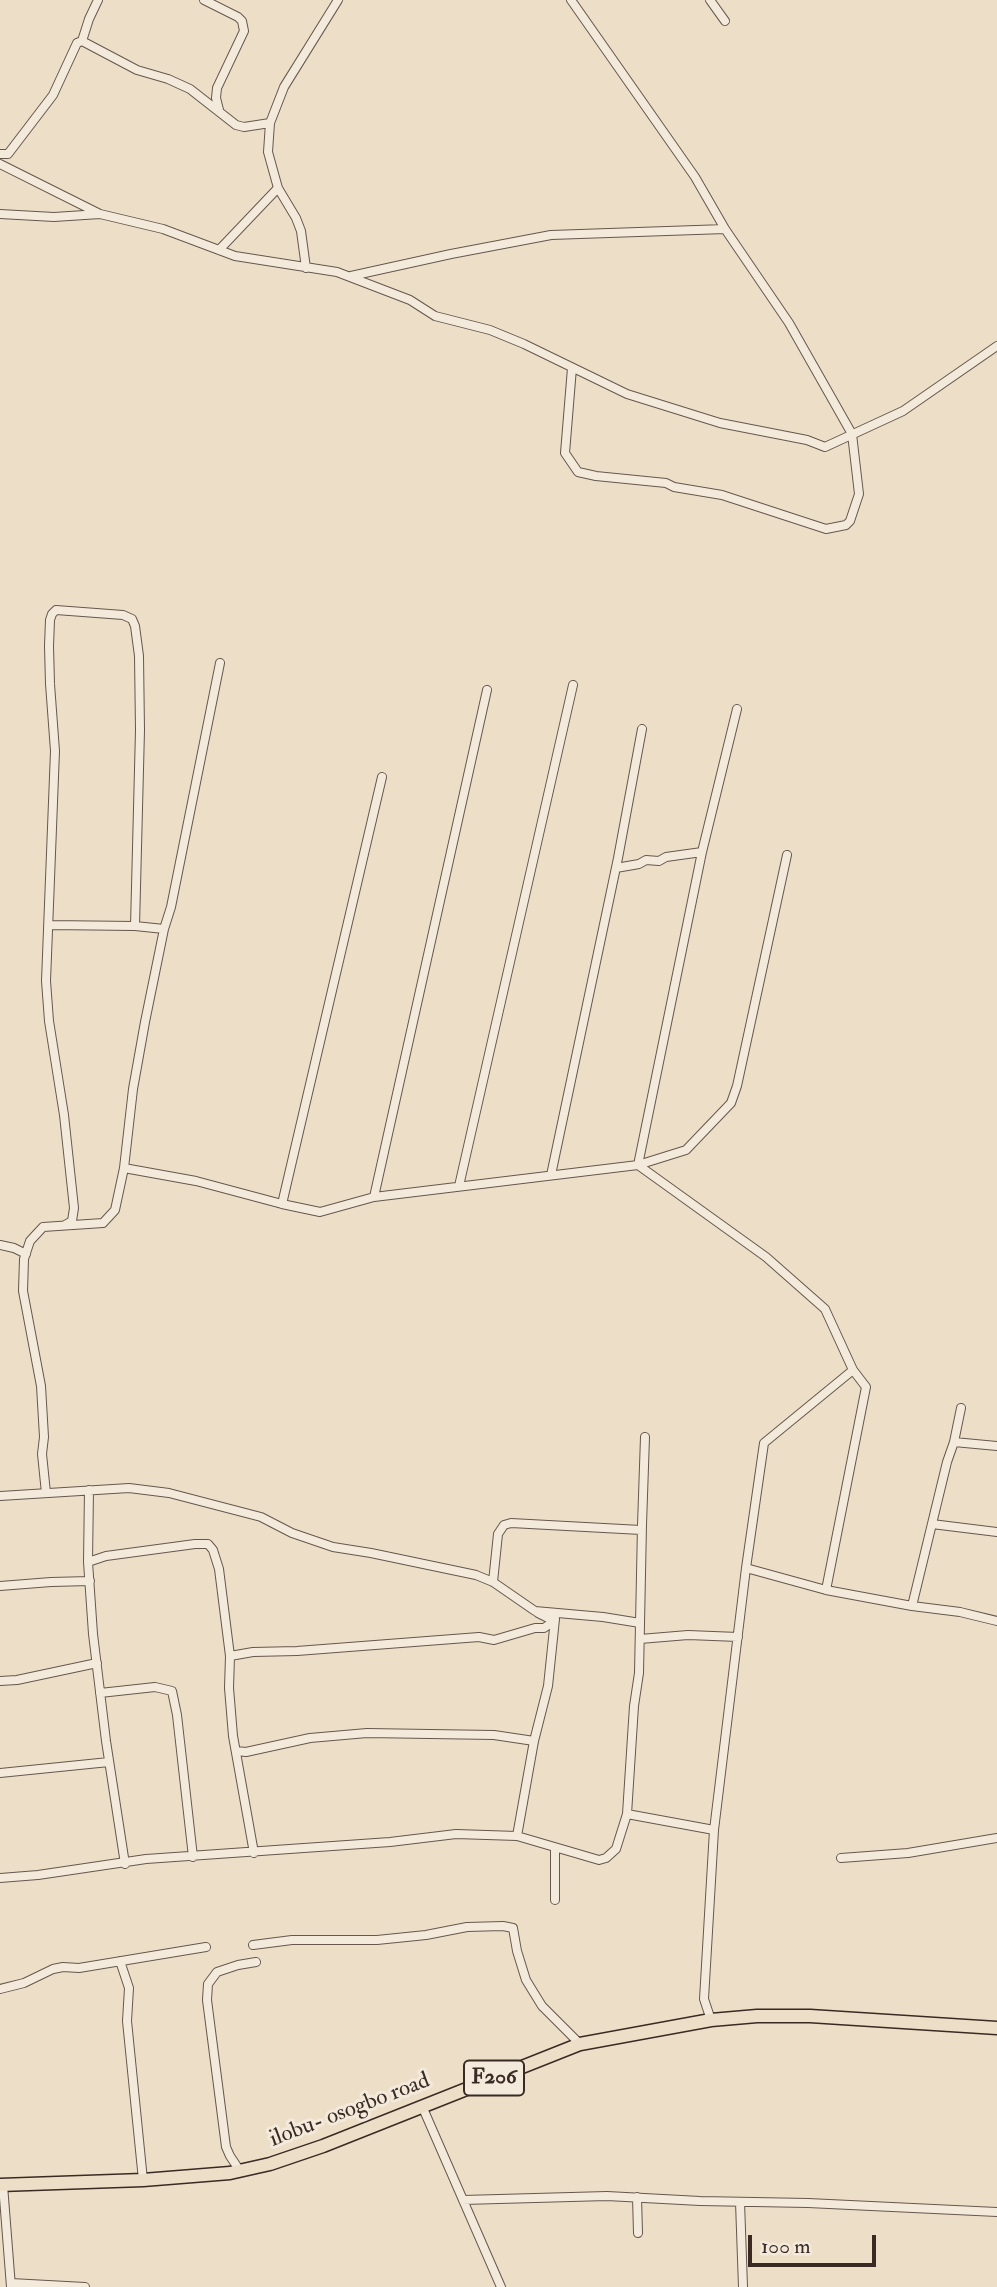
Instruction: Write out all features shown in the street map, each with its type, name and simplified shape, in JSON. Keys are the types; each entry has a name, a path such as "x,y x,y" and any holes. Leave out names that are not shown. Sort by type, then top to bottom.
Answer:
{"main road":[{"name":"ilobu- osogbo road","path":"2,2185 142,2180 240,2171 323,2146 580,2044 711,2020 757,2016 810,2016 997,2028"}],"street":[{"path":"0,154 9,154 53,95 77,43 82,41 98,0"},
{"path":"204,0 238,16 244,31 217,88 219,110"},
{"path":"306,268 302,231 278,188 268,152 270,123 284,87 338,0"},
{"path":"571,0 695,177 789,323 852,434 859,494 850,521 846,525 826,529 722,495 674,487 666,483 596,477 578,472 565,453 572,368"},
{"path":"710,0 725,21"},
{"path":"82,41 137,70 190,89 227,119 244,127 270,123"},
{"path":"0,164 100,214 163,229 235,256 351,276 410,300 435,316 490,330 524,344 627,394 720,423 807,440 825,447 903,411 997,346"},
{"path":"219,250 278,188"},
{"path":"0,214 54,217 100,214"},
{"path":"351,276 551,234 726,229"},
{"path":"65,1225 72,1221 74,1208 46,981 55,751 49,646 50,621 56,610 123,615 132,619 135,626 139,656 140,730 135,926"},
{"path":"46,1493 42,1454 44,1437 41,1386 23,1291 23,1264 30,1241 43,1227 103,1223 115,1210 124,1168 133,1089 220,663"},
{"path":"459,1186 573,685"},
{"path":"374,1197 488,690"},
{"path":"638,1165 702,852 737,709"},
{"path":"551,1175 616,868 642,729"},
{"path":"282,1204 382,776"},
{"path":"616,868 646,860 659,861 666,857 702,852"},
{"path":"124,1168 196,1181 320,1212 374,1197 638,1165 686,1150 731,1103 737,1086 787,855"},
{"path":"49,925 164,929"},
{"path":"638,1165 766,1257 825,1309 853,1370 866,1387 826,1590"},
{"path":"0,1245 26,1254"},
{"path":"711,2020 704,1999 714,1830 764,1443 853,1370"},
{"path":"912,1606 961,1408"},
{"path":"0,1878 146,1860 390,1842 457,1834 517,1836 590,1859 606,1858 616,1850 630,1788 634,1706 639,1673 645,1437"},
{"path":"954,1443 997,1446"},
{"path":"0,1496 129,1489 169,1493 261,1517 292,1533 333,1548 371,1553 475,1575 493,1582 535,1611 555,1617 639,1623"},
{"path":"89,1490 88,1562 97,1663 125,1864"},
{"path":"493,1582 498,1534 504,1525 511,1523 642,1531"},
{"path":"932,1524 997,1532"},
{"path":"88,1562 106,1556 208,1544 213,1550 219,1569 230,1657 229,1688 236,1751 254,1853"},
{"path":"747,1568 826,1590 960,1612 997,1621"},
{"path":"0,1586 51,1581 90,1581"},
{"path":"230,1657 253,1652 479,1637 494,1640 535,1628 544,1628 555,1617"},
{"path":"517,1836 534,1741 548,1686 555,1617"},
{"path":"640,1639 688,1635 738,1637"},
{"path":"0,1681 18,1680 97,1663"},
{"path":"100,1693 155,1687 172,1690 193,1857"},
{"path":"236,1751 246,1752 310,1738 367,1733 494,1735 534,1741"},
{"path":"0,1773 109,1762"},
{"path":"626,1814 714,1830"},
{"path":"841,1858 908,1853 997,1838"},
{"path":"555,1848 555,1900"},
{"path":"253,1945 292,1940 377,1940 467,1927 513,1928 526,1980 542,2006 580,2044"},
{"path":"0,1989 24,1983 53,1969 206,1947"},
{"path":"120,1961 129,1988 127,2021 142,2180"},
{"path":"240,2171 226,2147 206,2000 208,1984 217,1972 256,1962"},
{"path":"422,2106 500,2287"},
{"path":"2,2185 11,2285 85,2287"},
{"path":"463,2200 593,2196 997,2212"},
{"path":"637,2197 638,2233"},
{"path":"740,2202 743,2287"}]}
